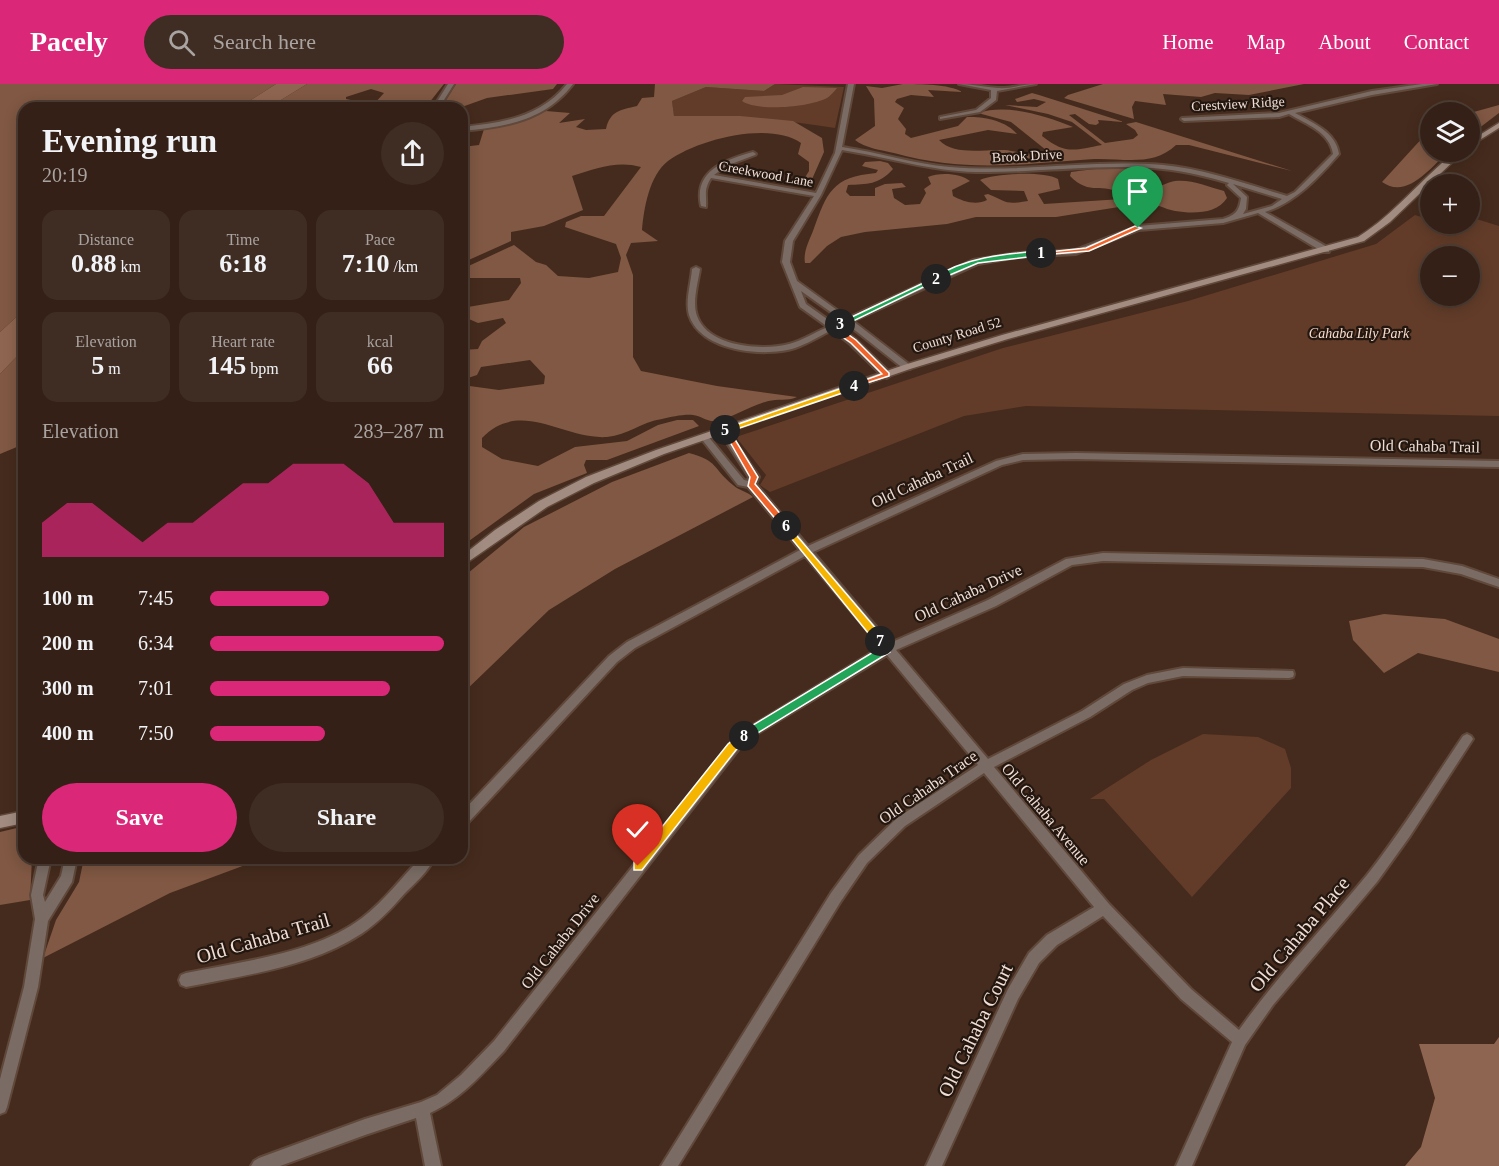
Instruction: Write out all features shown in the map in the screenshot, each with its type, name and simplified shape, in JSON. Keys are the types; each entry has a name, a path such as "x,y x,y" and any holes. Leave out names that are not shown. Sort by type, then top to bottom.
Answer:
{"main road":[{"path":"1480,137 1499,125"},
{"name":"County Road 52","path":"468,557 522,516 590,480 704,437 907,367 1005,337 1351,243 1374,232 1447,162"},
{"path":"0,822 18,818"}],"street":[{"path":"439,102 451,84"},
{"path":"468,128 498,124 532,114 555,101 570,84"},
{"path":"851,84 840,148 818,195 792,235 787,248 788,269 802,305 854,342 887,375"},
{"path":"962,84 994,90 1033,84"},
{"name":"Crestview Ridge","path":"1184,119 1291,113 1372,93 1434,84"},
{"path":"942,118 985,108 994,99 994,90"},
{"path":"696,269 694,318 706,333 719,341 745,348 774,349 800,344 976,262 1003,256 1087,250 1148,226 1213,222 1235,218 1259,212 1288,199 1334,159 1337,151 1326,135 1291,113"},
{"name":"Brook Drive","path":"840,148 875,153 946,169 1003,170 1088,165 1153,166 1216,178 1288,199"},
{"path":"704,206 701,193 709,176 725,164 753,154"},
{"name":"Creekwood Lane","path":"709,176 818,195"},
{"name":"Brook Drive","path":"1216,178 1233,186 1244,197 1243,209 1235,218"},
{"path":"1259,212 1326,250"},
{"path":"794,282 907,367"},
{"name":"Old Cahaba Avenue","path":"723,431 754,477 751,484"},
{"name":"Old Cahaba Avenue","path":"704,437 741,483 751,484 984,767 1104,908 1179,986 1240,1040"},
{"name":"Old Cahaba Trail","path":"468,815 613,659 657,629 806,550 999,463 1023,457 1088,456 1499,464"},
{"name":"Old Cahaba Drive","path":"259,1166 442,1100 466,1080 499,1046 732,747 753,729 887,649 992,603 1050,570 1085,559 1154,557 1423,563 1462,570 1499,583"},
{"name":"Old Cahaba Trace","path":"669,1166 836,897 863,859 901,822 984,767 1147,678 1183,672 1289,674"},
{"name":"Old Cahaba Place","path":"1184,1166 1209,1115 1240,1040 1268,1000 1372,878 1406,832 1467,739"},
{"path":"0,1107 31,987 42,919 37,895 44,864"},
{"path":"42,919 67,878 70,864"},
{"name":"Old Cahaba Trail","path":"186,980 304,952 356,930 388,902 423,864"},
{"name":"Old Cahaba Court","path":"934,1166 1013,994 1034,958 1052,940 1104,908"},
{"path":"422,1109 433,1166"}],"green space":[{"path":"775,84 844,87 835,128 755,119 674,117 672,101 706,87 764,91"},
{"name":"Cahaba Lily Park","path":"1415,215 1420,217 1420,234 1480,234 1480,220 1499,226 1499,416 1026,406 964,416 770,492 760,485 766,475 736,437 1003,348 1188,301 1376,244"},
{"path":"1203,734 1258,737 1285,749 1291,768 1291,788 1192,897 1104,799 1090,799 1151,760"}],"shaded area":[{"path":"0,84 276,84 248,102 18,102 18,316 0,332"},
{"path":"276,84 307,84 278,102 248,102"},
{"path":"307,84 444,84 430,102 376,102 384,93 371,89 346,97 351,100 350,102 278,102"},
{"path":"456,84 557,84 553,89 487,98 468,105 468,102 445,102"},
{"path":"655,84 775,84 764,91 706,87 672,101 674,116 740,116 793,121 822,138 824,152 809,186 799,187 809,171 809,162 798,154 801,143 788,137 771,133 753,133 715,140 681,153 668,161 656,175 644,212 642,230 658,241 631,243 626,255 633,275 633,357 641,371 717,386 797,397 767,401 715,421 693,415 678,416 654,421 622,434 607,437 574,433 527,421 512,421 497,427 482,438 482,447 502,459 538,466 575,447 627,441 658,425 677,420 693,420 699,426 607,460 586,460 584,465 587,473 534,494 468,542 468,386 499,390 544,384 545,376 530,360 481,367 477,375 468,378 468,350 478,349 482,341 506,323 503,318 478,323 468,319 468,307 509,300 521,283 520,278 470,278 468,266 514,245 536,262 546,265 558,276 589,278 618,272 621,258 616,244 565,227 566,222 581,216 604,216 641,167 615,165 572,176 583,210 544,226 511,232 511,241 468,260 468,146 479,145 484,129 546,111 570,113 559,123 585,119 576,127 586,130 606,129 610,118 617,112 637,106 642,98 654,97"},
{"path":"903,84 942,86 962,92 928,90 934,97 911,95 897,99 895,102 904,108 898,119 906,129 905,134 911,138 958,126 967,117 994,120 1013,129 1017,134 988,130 939,140 945,145 961,150 1004,150 1030,154 1046,150 1011,122 978,113 1001,109 1039,115 1073,127 1043,132 1042,136 1064,149 1102,145 1072,122 1048,114 1005,105 1037,107 1046,102 1034,99 1017,102 1015,99 1032,93 1124,122 1098,120 1099,123 1096,125 1089,124 1075,114 1069,115 1105,143 1133,139 1138,135 1126,124 1136,122 1292,171 1189,145 1176,145 1158,156 1138,160 1094,159 1018,165 970,165 920,159 873,148 855,140 875,126 874,99 866,86 882,88"},
{"path":"1103,84 1304,84 1249,95 1215,93 1201,97 1163,94 1166,105 1135,101 1132,107 1134,119 1064,98"},
{"path":"803,87 837,88 827,98 797,106 760,106 742,101 745,97 782,95"},
{"path":"1499,105 1499,113 1480,127 1480,110"},
{"path":"1420,140 1420,162 1438,162 1409,184 1400,187 1382,182"},
{"path":"865,162 888,163 893,169 878,181 848,185 846,192 850,196 875,196 875,188 885,184 902,183 906,187 892,189 894,198 905,205 920,204 926,193 924,189 931,184 928,177 950,174 970,181 952,190 953,196 961,200 974,203 983,202 987,200 984,195 988,194 1014,203 1028,201 1024,191 991,190 980,180 996,176 1031,174 1058,179 1060,189 1038,194 1044,204 1122,199 1122,195 1115,191 1084,186 1070,176 1071,172 1114,168 1145,175 1154,186 1187,181 1224,191 1227,198 1217,207 1204,212 1175,211 1144,203 1056,217 976,217 947,224 865,232 841,237 827,246 810,263 805,263 807,247 827,197 840,183 850,178 876,173 878,170 862,166"},
{"path":"18,316 18,355 0,374 0,332"},
{"path":"18,355 18,446 0,454 0,374"},
{"path":"689,453 711,462 735,487 753,497 615,569 549,610 468,688 468,573 524,527 612,482"},
{"path":"1384,614 1445,619 1499,639 1499,672 1418,653 1384,673 1353,640 1349,621"},
{"path":"18,828 18,864 32,864 30,900 0,905 0,832"},
{"path":"83,864 248,864 170,893 43,958 56,920 79,882"},
{"path":"1499,1037 1499,1166 1405,1166 1421,1147 1435,1098 1419,1044 1494,1044"}],"route":[{"path":"638,866 741,738 791,705 887,649 751,484 754,477 723,431 887,375 854,342 834,328 847,321 965,265 1003,256 1087,250 1138,228"}]}
